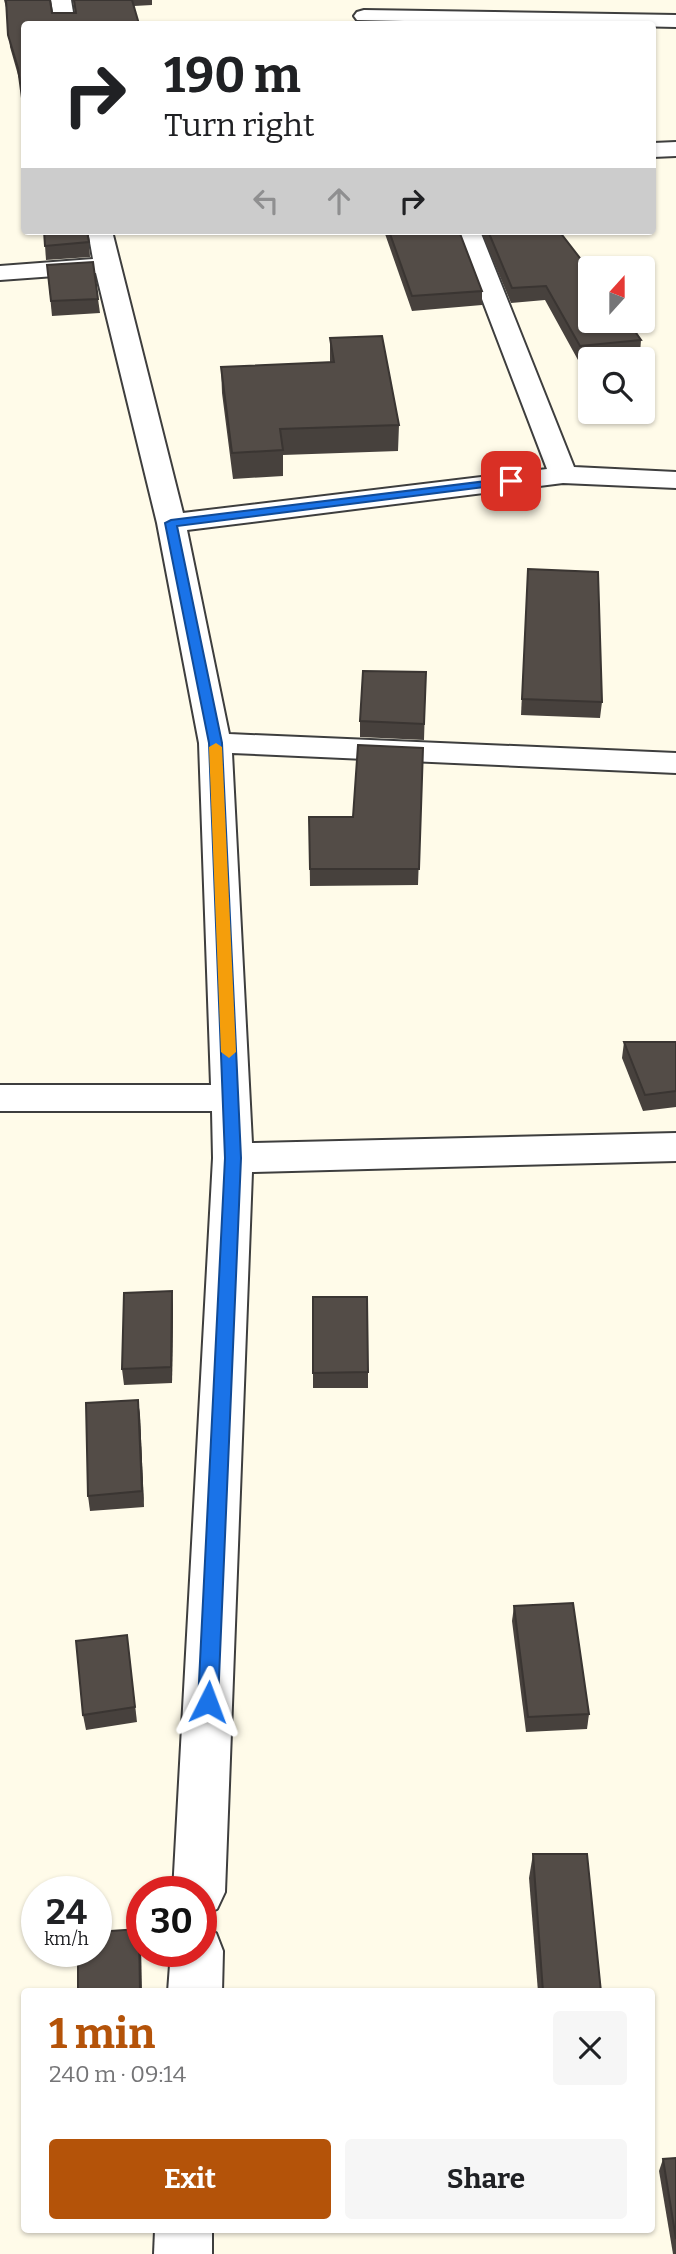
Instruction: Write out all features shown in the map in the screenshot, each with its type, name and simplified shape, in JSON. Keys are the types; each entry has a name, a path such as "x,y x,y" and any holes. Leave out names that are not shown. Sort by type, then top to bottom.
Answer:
{"street":[{"path":"61,0 64,21"},
{"path":"363,14 676,21"},
{"path":"656,150 676,149"},
{"path":"470,235 563,475"},
{"path":"0,273 103,248 171,523 215,743 233,1158 201,1876"},
{"path":"171,523 563,475 676,480"},
{"path":"215,743 676,763"},
{"path":"0,1098 231,1098"},
{"path":"233,1158 676,1147"},
{"path":"195,1988 196,1967"},
{"path":"183,2254 184,2233"}],"building":[{"path":"6,0 50,0 52,13 76,13 74,0 132,0 138,21 21,21 21,90 18,68 8,35"},
{"path":"44,235 88,235 89,242 45,246"},
{"path":"390,235 461,235 482,291 412,296"},
{"path":"490,235 562,235 578,256 578,333 636,333 641,340 580,346 546,286 512,288"},
{"path":"93,262 98,299 51,301 47,265"},
{"path":"382,336 399,425 280,429 283,450 232,453 221,367 334,362 330,338"},
{"path":"528,569 598,572 602,702 522,699"},
{"path":"363,671 426,672 424,724 360,721"},
{"path":"358,745 423,748 419,869 310,869 309,817 353,817"},
{"path":"624,1042 676,1042 676,1091 645,1095"},
{"path":"172,1291 171,1367 122,1369 124,1293"},
{"path":"313,1297 367,1297 368,1372 313,1373"},
{"path":"138,1400 142,1491 88,1496 86,1403"},
{"path":"573,1603 589,1714 528,1717 514,1606"},
{"path":"127,1635 135,1707 83,1715 76,1641"},
{"path":"533,1854 587,1854 601,1988 543,1988"},
{"path":"126,1930 126,1967 140,1967 140,1988 78,1988 78,1967 112,1967 112,1931"},
{"path":"676,2158 676,2239 663,2159"}],"slow traffic":[{"path":"216,747 229,1052"}],"route":[{"path":"208,1702 233,1158 215,743 171,523 511,481"}]}
